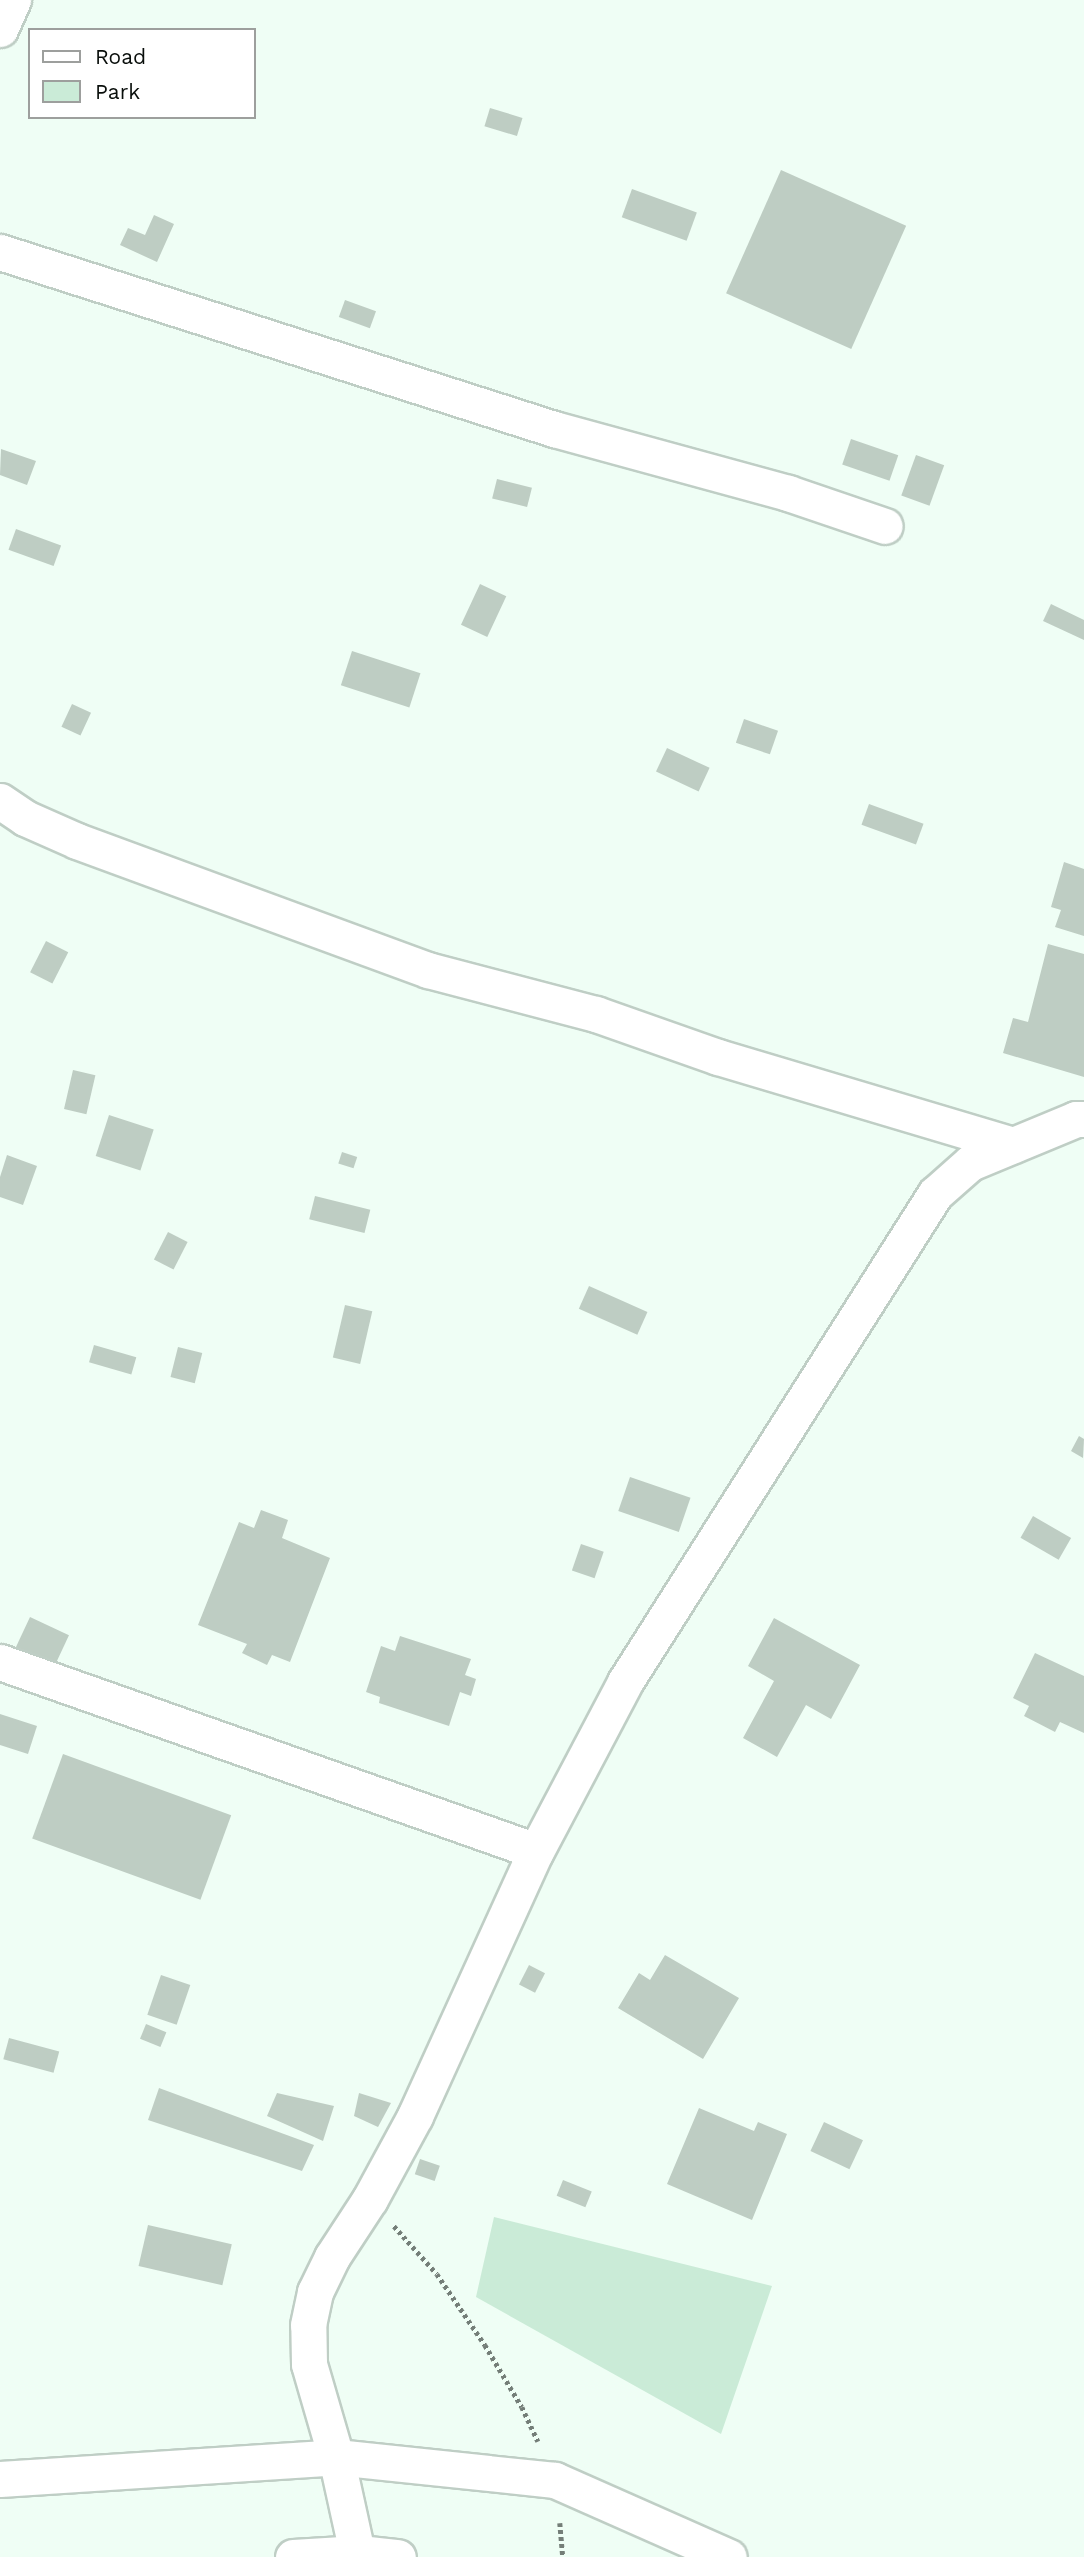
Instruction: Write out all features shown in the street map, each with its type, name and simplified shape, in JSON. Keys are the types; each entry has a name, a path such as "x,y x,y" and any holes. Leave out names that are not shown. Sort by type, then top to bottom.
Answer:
{"street":[{"path":"0,29 13,0"},
{"path":"0,252 554,429 788,493 885,526"},
{"path":"0,801 25,818 77,841 428,970 596,1014 718,1057 1013,1144"},
{"path":"358,2555 336,2458 309,2364 308,2325 315,2292 332,2257 370,2199 415,2116 536,1851 625,1682 935,1194 970,1163 1076,1119 1084,1119"},
{"path":"0,1662 536,1851"},
{"path":"0,2479 336,2458 555,2480 729,2557"},
{"path":"293,2557 398,2557"}],"path":[{"path":"370,2199 437,2274 485,2345 522,2407 555,2480 563,2557"}],"green space":[{"path":"494,2217 772,2286 721,2434 476,2297"}],"building":[{"path":"490,108 523,118 517,136 484,126"},
{"path":"781,170 906,226 851,349 726,293"},
{"path":"632,189 697,213 687,241 622,217"},
{"path":"154,215 174,224 157,262 120,245 128,228 145,235"},
{"path":"345,300 376,311 370,328 339,317"},
{"path":"851,439 898,455 889,481 842,465"},
{"path":"1,449 36,461 27,485 0,475"},
{"path":"916,455 944,465 929,506 901,495"},
{"path":"497,479 532,488 527,507 492,498"},
{"path":"16,529 61,545 54,566 8,550"},
{"path":"480,584 506,596 487,637 461,625"},
{"path":"1051,604 1084,620 1084,640 1043,621"},
{"path":"352,651 420,673 409,707 341,685"},
{"path":"72,704 91,713 80,736 61,727"},
{"path":"744,719 778,731 770,754 736,743"},
{"path":"667,748 710,768 699,791 656,772"},
{"path":"869,804 924,824 916,845 861,825"},
{"path":"1064,862 1084,869 1084,936 1055,927 1061,910 1051,907"},
{"path":"46,941 68,952 52,984 30,972"},
{"path":"1048,944 1084,954 1084,1077 1003,1053 1013,1018 1028,1022"},
{"path":"73,1070 95,1075 86,1114 64,1109"},
{"path":"109,1115 154,1130 140,1170 96,1156"},
{"path":"342,1152 357,1157 354,1168 338,1163"},
{"path":"7,1155 37,1166 23,1205 0,1197 0,1177"},
{"path":"315,1196 370,1210 365,1233 309,1219"},
{"path":"168,1232 188,1242 174,1270 154,1260"},
{"path":"589,1286 647,1312 637,1335 579,1309"},
{"path":"345,1305 372,1311 360,1364 333,1358"},
{"path":"94,1345 136,1357 131,1374 89,1362"},
{"path":"178,1347 202,1353 195,1383 171,1377"},
{"path":"1079,1436 1084,1439 1083,1458 1071,1451"},
{"path":"630,1477 691,1498 679,1532 618,1511"},
{"path":"261,1510 288,1520 282,1538 330,1558 290,1662 272,1655 267,1665 242,1653 247,1644 198,1625 239,1522 254,1528"},
{"path":"1033,1516 1071,1538 1059,1560 1020,1538"},
{"path":"581,1544 604,1552 595,1578 572,1570"},
{"path":"30,1617 69,1635 55,1666 16,1648"},
{"path":"774,1618 860,1665 831,1719 806,1705 777,1757 743,1738 774,1681 748,1666"},
{"path":"400,1636 471,1659 465,1675 476,1679 471,1696 460,1692 449,1726 379,1703 380,1697 366,1692 381,1646 395,1651"},
{"path":"1035,1653 1084,1676 1084,1733 1060,1722 1055,1732 1024,1716 1029,1706 1013,1698"},
{"path":"0,1714 37,1726 28,1754 0,1745"},
{"path":"63,1754 231,1815 200,1900 32,1839"},
{"path":"665,1955 739,1998 703,2059 618,2008 639,1973 650,1980"},
{"path":"529,1965 545,1973 535,1993 519,1985"},
{"path":"161,1975 190,1985 177,2025 147,2015"},
{"path":"146,2024 166,2032 160,2047 140,2039"},
{"path":"9,2038 59,2051 54,2073 3,2059"},
{"path":"159,2088 314,2145 302,2171 148,2120"},
{"path":"277,2093 334,2106 323,2141 267,2116"},
{"path":"359,2093 391,2103 378,2127 354,2116"},
{"path":"699,2108 754,2131 758,2122 787,2134 752,2220 667,2184"},
{"path":"824,2122 863,2140 849,2169 810,2151"},
{"path":"420,2159 440,2166 435,2181 415,2174"},
{"path":"563,2180 592,2192 585,2207 557,2196"},
{"path":"148,2225 232,2244 222,2285 139,2266"}]}
